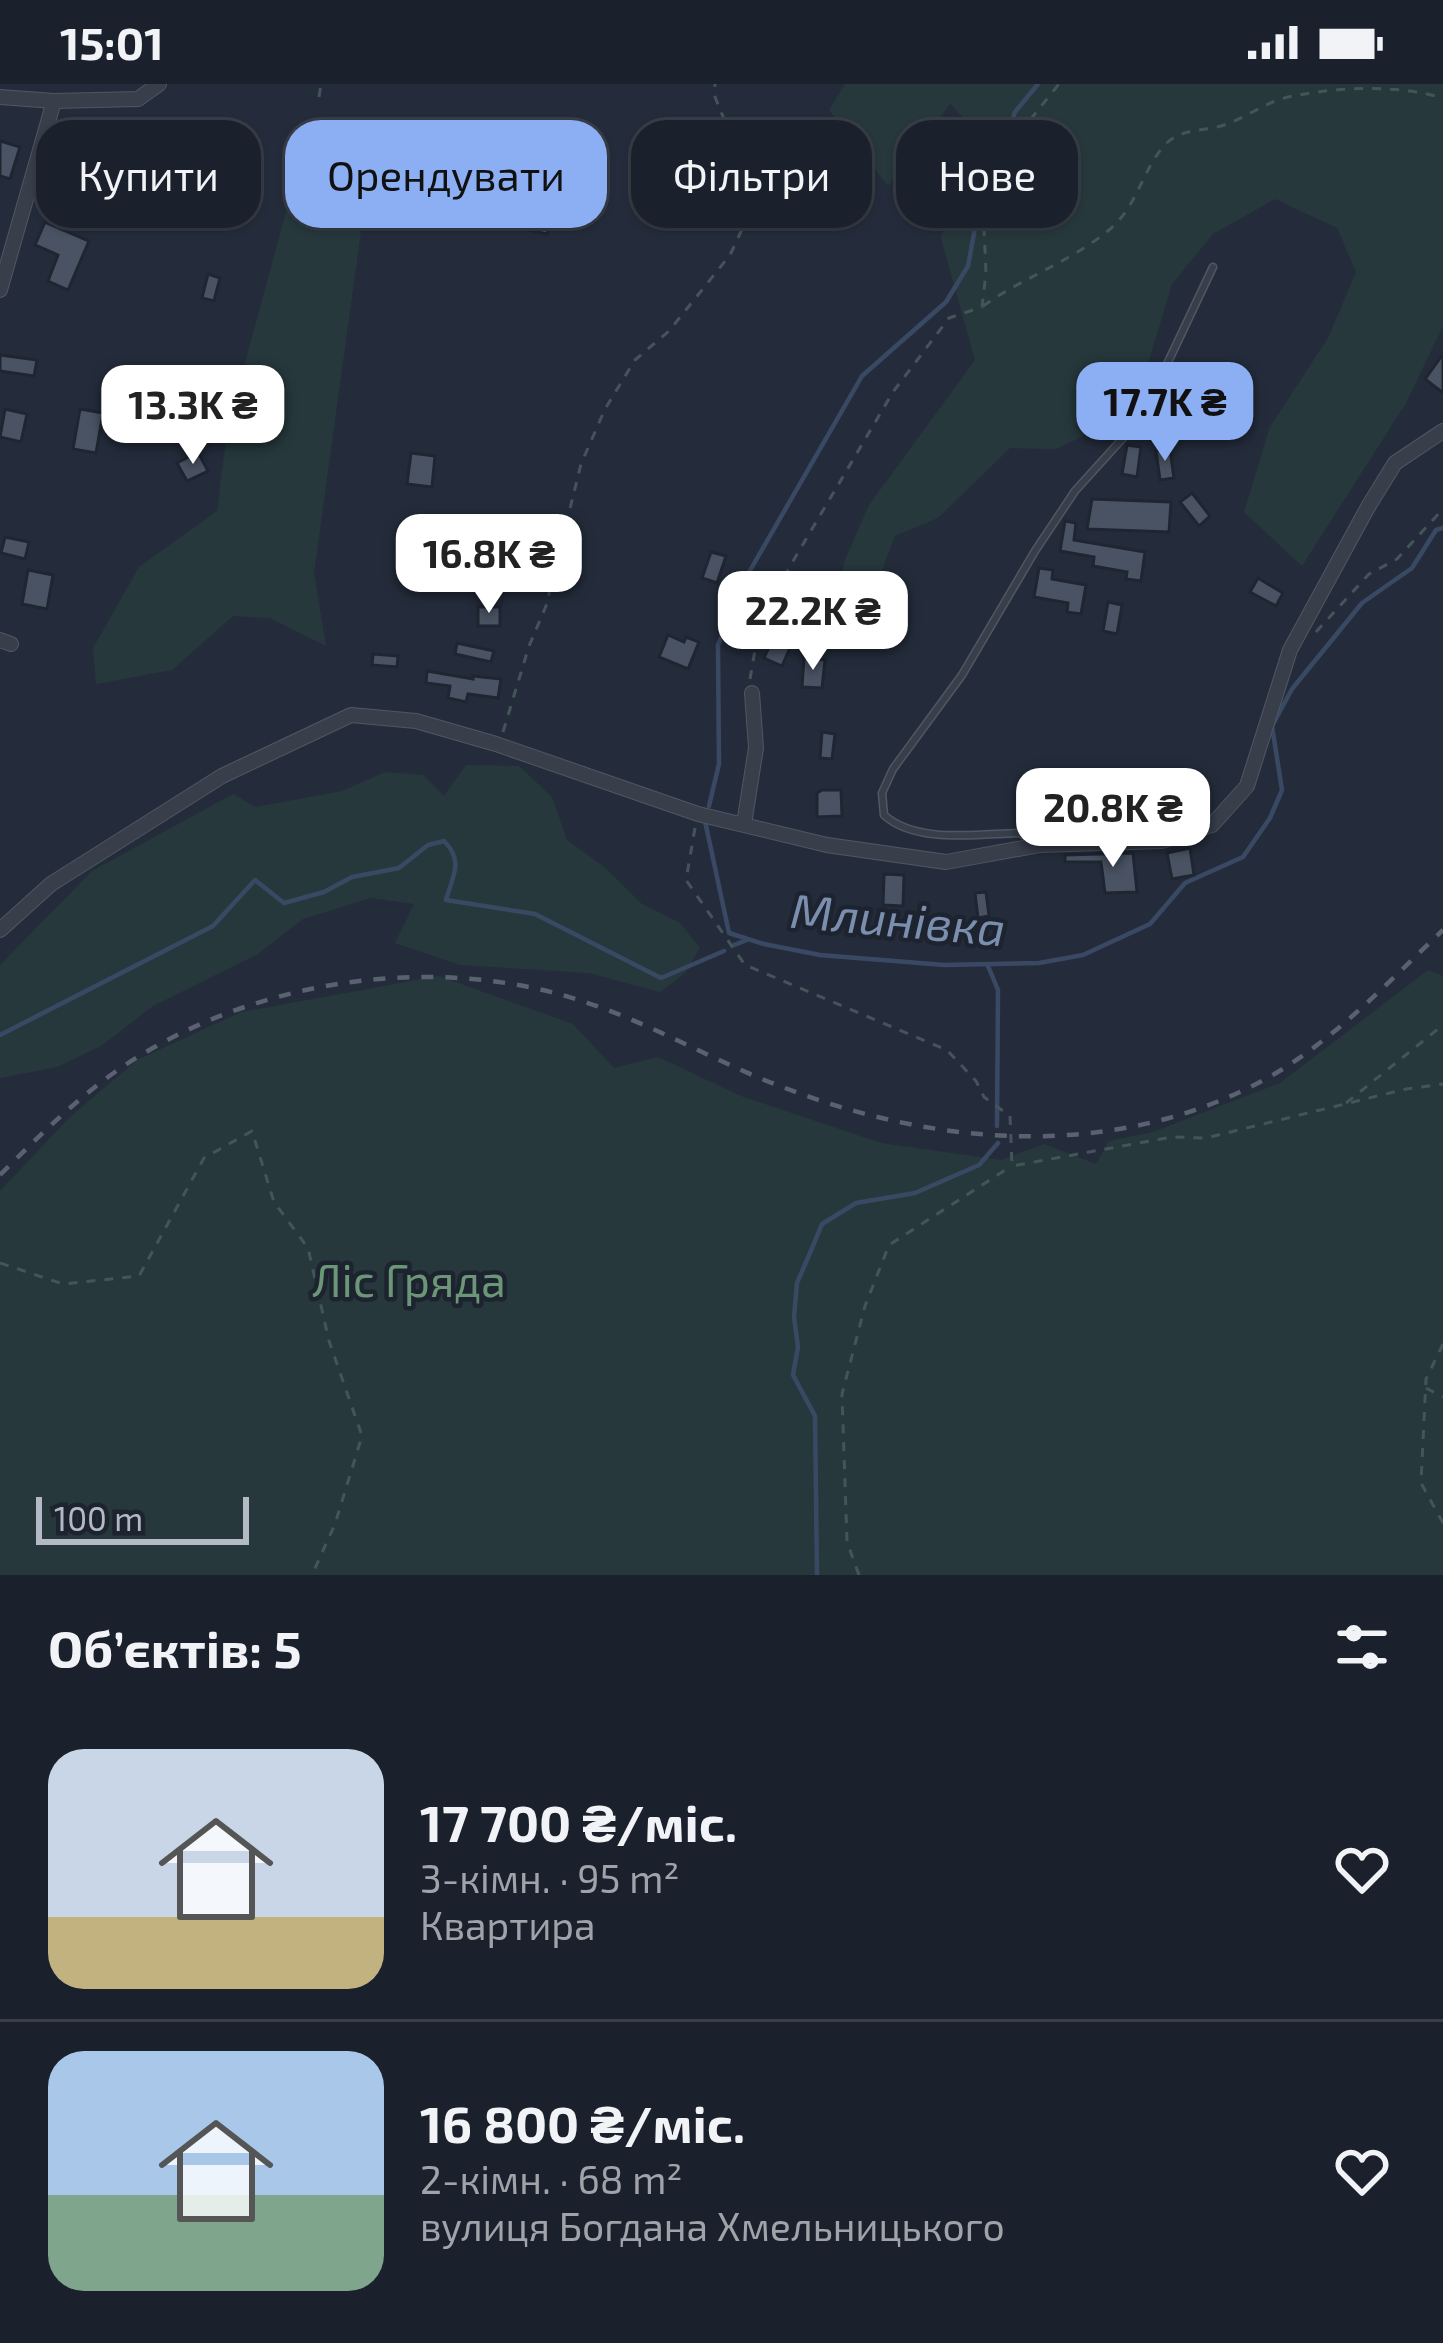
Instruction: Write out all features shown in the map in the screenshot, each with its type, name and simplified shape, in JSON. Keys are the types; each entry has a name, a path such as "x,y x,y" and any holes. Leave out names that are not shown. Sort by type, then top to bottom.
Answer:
{"street":[{"path":"0,97 138,99 159,84"},
{"path":"0,290 54,101"},
{"path":"0,930 52,884 222,776 351,715 416,722 496,744 698,814 827,845 946,862 1027,848 1162,842 1212,825 1247,786 1290,650 1395,463 1443,430"},
{"path":"744,824 756,748 752,693"}],"lane":[{"path":"1027,848 1027,837 1019,833 940,832 896,825 884,815 883,793 893,769 962,675 1075,491 1142,418 1213,266"}],"path":[{"path":"319,97 321,84"},
{"path":"496,744 508,724 529,646 546,606 581,464 605,409 634,360 669,331 720,268 745,223 751,191 749,160 724,119 715,84"},
{"path":"982,307 984,227 993,197 1030,120 1059,84"},
{"path":"752,693 750,672 757,638 789,568 893,392 949,318 982,307 1014,284 1072,258 1113,227 1132,207 1164,146 1183,131 1206,130 1242,119 1285,98 1386,88 1443,98"},
{"path":"1290,650 1321,629 1369,574 1397,559 1443,509"},
{"path":"698,814 686,880 745,965 947,1050 992,1103 1010,1116 1012,1166"},
{"path":"1341,1107 1443,1025"},
{"path":"859,1575 847,1542 842,1394 865,1306 889,1245 1012,1166 1172,1137 1206,1138 1443,1084"},
{"path":"0,1263 63,1283 139,1276 204,1157 252,1131 274,1202 308,1248 329,1341 362,1436 335,1524 312,1575"},
{"path":"1443,1344 1424,1388 1421,1483 1443,1523"},
{"path":"1424,1388 1443,1395"}],"green space":[{"path":"845,84 1443,84 1443,326 1406,403 1302,566 1244,512 1270,427 1328,338 1356,272 1337,228 1275,199 1213,234 1172,284 1147,367 1105,426 1056,449 1010,448 938,518 895,536 867,610 839,594 844,562 869,505 975,360 941,238 943,228 1078,228 1078,120 966,120 950,104 938,120 896,120 896,175 888,186 872,165 872,120 837,120 829,110"},
{"path":"285,216 285,228 361,228 314,573 326,646 270,618 233,616 172,670 96,684 93,648 139,567 217,511 228,425"},
{"path":"466,765 519,766 552,797 567,840 642,904 680,923 700,948 685,973 660,992 589,973 460,965 395,943 414,904 371,898 303,919 258,954 153,1006 101,1046 57,1067 0,1078 0,965 92,871 233,794 256,807 342,791 385,772 423,775 444,796"},
{"name":"Ліс Гряда","path":"1428,970 1443,976 1443,1575 0,1575 0,1191 71,1116 137,1060 241,1012 439,976 573,1024 614,1068 658,1057 741,1096 881,1143 1001,1160 1044,1144 1096,1164 1109,1141 1153,1132 1280,1083"}],"building":[{"path":"0,141 20,147 10,179 0,176"},
{"path":"42,228 59,228 89,241 68,290 48,281 58,255 35,245"},
{"path":"208,274 220,278 214,301 202,298"},
{"path":"1443,354 1443,393 1425,379"},
{"path":"0,355 37,360 34,376 0,371"},
{"path":"5,409 27,414 21,442 0,437"},
{"path":"80,409 103,413 96,453 73,449"},
{"path":"1127,445 1141,447 1137,477 1122,474"},
{"path":"1170,449 1174,478 1160,480 1156,451"},
{"path":"198,452 208,471 187,481 177,463"},
{"path":"411,453 435,456 432,487 407,484"},
{"path":"1192,493 1210,516 1199,526 1180,502"},
{"path":"1092,499 1171,502 1169,532 1087,529"},
{"path":"1065,521 1076,523 1074,540 1145,552 1141,581 1126,579 1127,572 1093,566 1094,557 1060,551"},
{"path":"445,535 450,565 435,568 430,537"},
{"path":"5,537 29,542 25,559 1,553"},
{"path":"711,552 726,556 717,583 702,578"},
{"path":"1039,568 1053,570 1052,579 1086,585 1081,614 1067,612 1068,603 1034,597"},
{"path":"28,570 53,575 47,609 22,604"},
{"path":"1258,578 1283,593 1276,606 1250,592"},
{"path":"1108,602 1122,605 1117,634 1103,631"},
{"path":"478,607 500,607 500,626 478,626"},
{"path":"779,625 797,632 782,666 764,658"},
{"path":"668,635 699,642 688,669 659,657"},
{"path":"457,643 494,651 491,662 455,654"},
{"path":"373,654 398,656 397,667 372,665"},
{"path":"804,658 825,660 822,688 802,687"},
{"path":"427,671 501,679 498,698 468,694 466,702 448,698 450,686 426,683"},
{"path":"822,732 835,734 832,759 820,758"},
{"path":"1092,786 1093,807 1067,809 1066,787"},
{"path":"841,790 842,816 817,817 817,793"},
{"path":"1190,848 1194,875 1172,879 1167,853"},
{"path":"1133,853 1137,892 1105,893 1101,862 1065,862 1065,855"},
{"path":"884,874 904,875 903,906 883,905"},
{"path":"986,892 989,916 978,918 975,893"}],"waterway":[{"name":"Млинівка","path":"709,806 719,764 718,645 748,574 862,376 946,302 968,266 975,228 1015,112 1038,84"},
{"name":"Млинівка","path":"705,821 729,933 820,955 944,965 1039,963 1083,955 1150,924 1185,883 1243,857 1270,818 1282,790 1272,726 1292,689 1362,603 1412,568 1436,530 1443,528"},
{"path":"0,1035 213,926 255,880 284,903 324,892 352,877 399,868 428,845 444,841 455,862 446,900 535,914 661,978 724,951"},
{"path":"734,945 747,940"},
{"path":"988,966 998,990 997,1126"},
{"path":"817,1575 815,1416 793,1375 798,1347 797,1283 822,1224 856,1203 915,1193 979,1165 998,1143"}],"railway":[{"path":"0,1175 85,1096 167,1040 281,996 404,977 466,978 585,1002 785,1088 904,1123 1025,1136 1146,1124 1205,1106 1287,1066 1357,1011 1443,930"}]}
